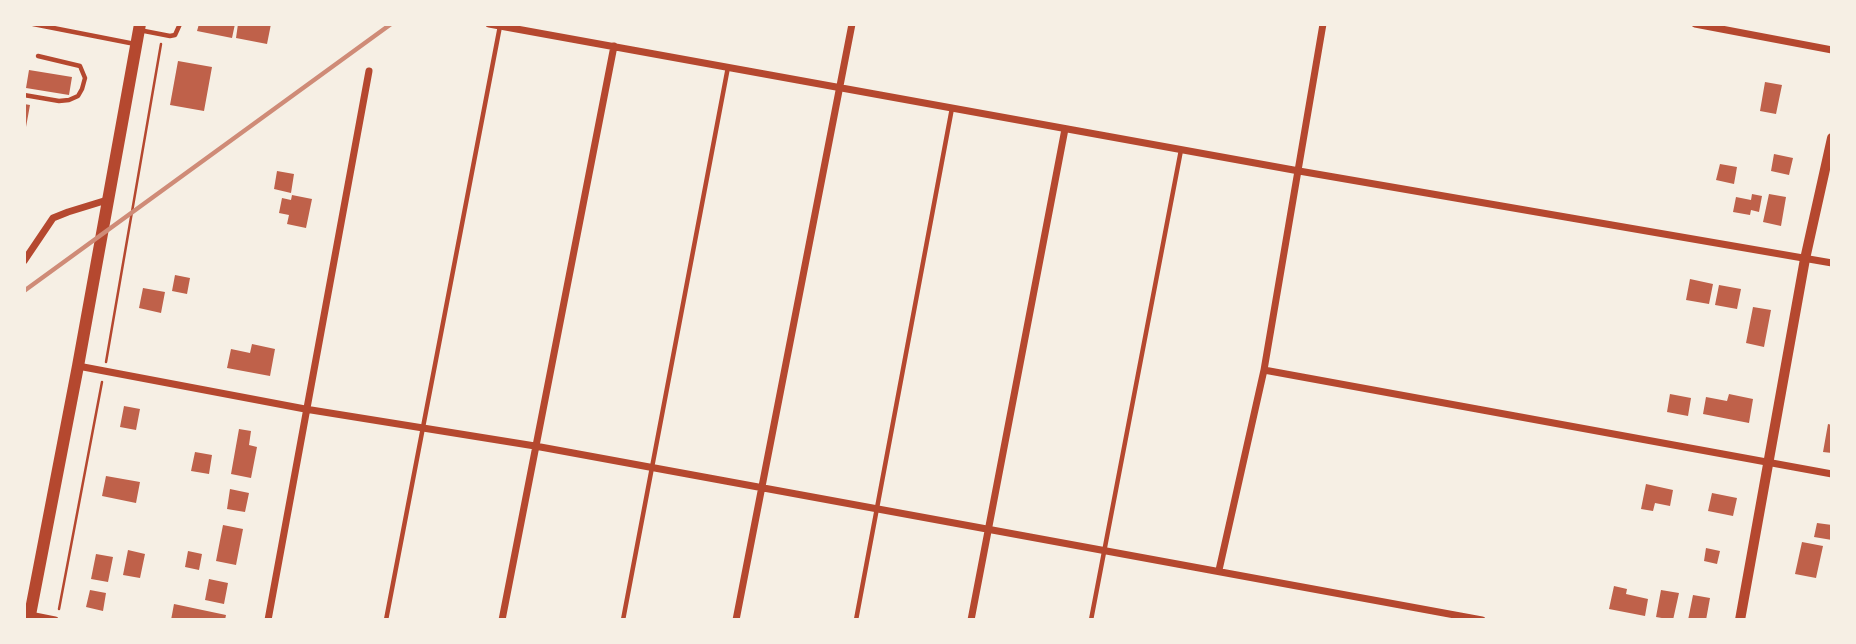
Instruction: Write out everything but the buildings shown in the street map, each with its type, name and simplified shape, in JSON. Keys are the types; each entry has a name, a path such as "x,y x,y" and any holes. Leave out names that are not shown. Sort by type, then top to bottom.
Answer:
{"main road":[{"path":"30,617 139,27"}],"street":[{"path":"489,24 1299,171 1832,263"},
{"path":"736,620 852,24"},
{"path":"1219,570 1264,370 1323,24"},
{"path":"1695,24 1832,50"},
{"path":"502,620 614,46"},
{"path":"268,620 369,71"},
{"path":"971,620 1065,129"},
{"path":"1740,620 1805,259 1832,138"},
{"path":"24,261 53,218 107,200"},
{"path":"78,366 306,409 535,446 1482,620"},
{"path":"1264,370 1832,474"},
{"path":"30,617 55,620"}],"lane":[{"path":"33,24 136,44"},
{"path":"139,27 175,35 180,24"},
{"path":"386,620 499,26"},
{"path":"24,95 69,100 78,96 82,89 85,78 80,66 38,57"},
{"path":"623,620 727,67"},
{"path":"856,620 952,108"},
{"path":"1091,620 1181,150"}],"path":[{"path":"59,611 163,34"}],"railway":[{"path":"24,291 391,24"}]}
